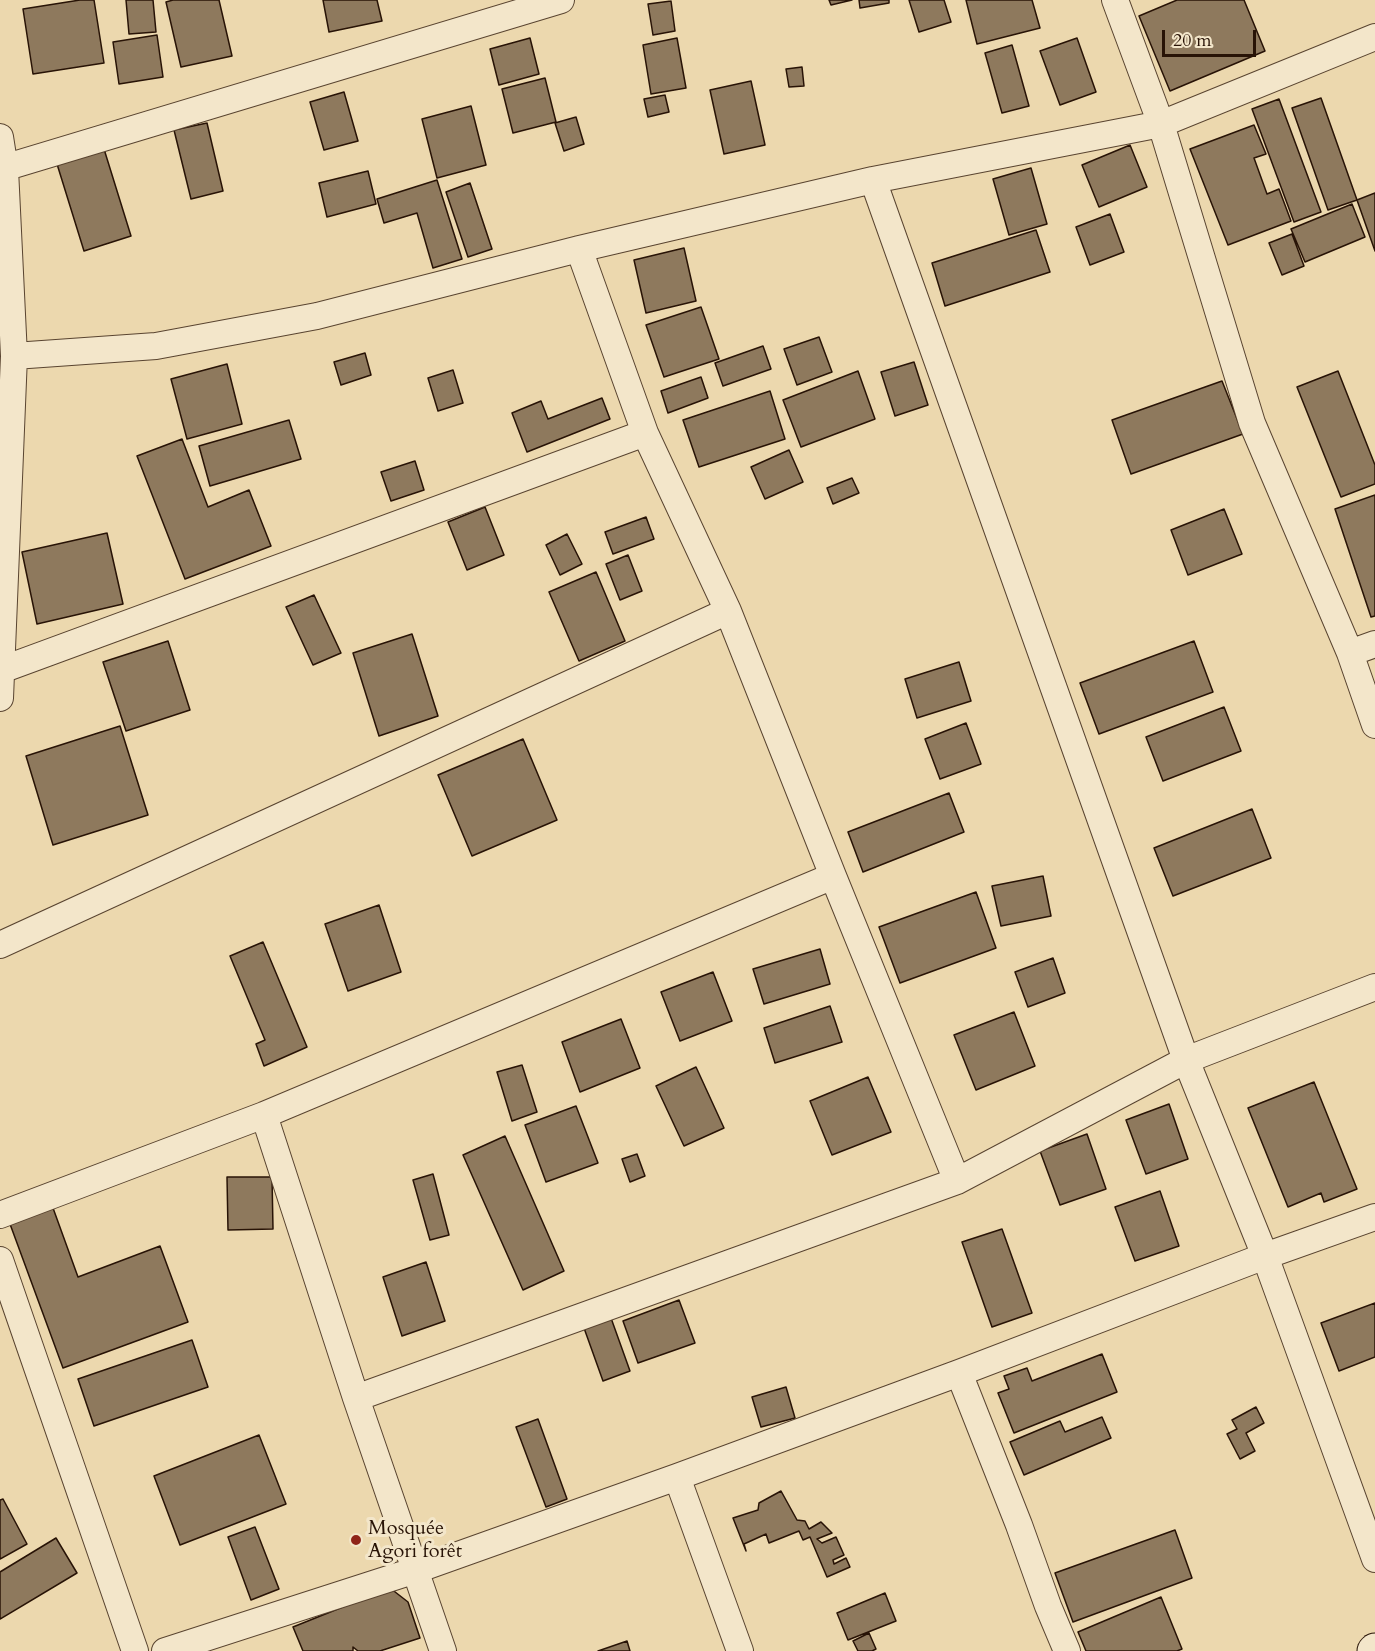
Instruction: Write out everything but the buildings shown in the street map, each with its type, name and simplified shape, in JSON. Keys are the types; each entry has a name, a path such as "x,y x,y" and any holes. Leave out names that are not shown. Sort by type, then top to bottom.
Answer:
{"street":[{"path":"2,170 561,0"},
{"path":"1115,0 1161,124 1252,423 1350,653 1375,725"},
{"path":"14,356 156,346 317,316 579,249 873,180 1161,124 1375,37"},
{"path":"0,137 14,356 0,698"},
{"path":"873,180 1186,1060 1265,1256 1375,1559"},
{"path":"579,249 645,433 729,610 833,876 957,1181"},
{"path":"1,670 645,433"},
{"path":"0,945 729,610"},
{"path":"1350,653 1375,644"},
{"path":"0,1215 264,1114 833,876"},
{"path":"356,1398 957,1181 1186,1060 1375,987"},
{"path":"264,1114 356,1398 442,1651"},
{"path":"165,1651 416,1570 676,1477 1375,1217"},
{"path":"0,1260 135,1651"},
{"path":"959,1373 1067,1651"},
{"path":"676,1477 740,1651"}],"place":[{"name":"Mosquée Agori forêt","path":"356,1540"}]}
